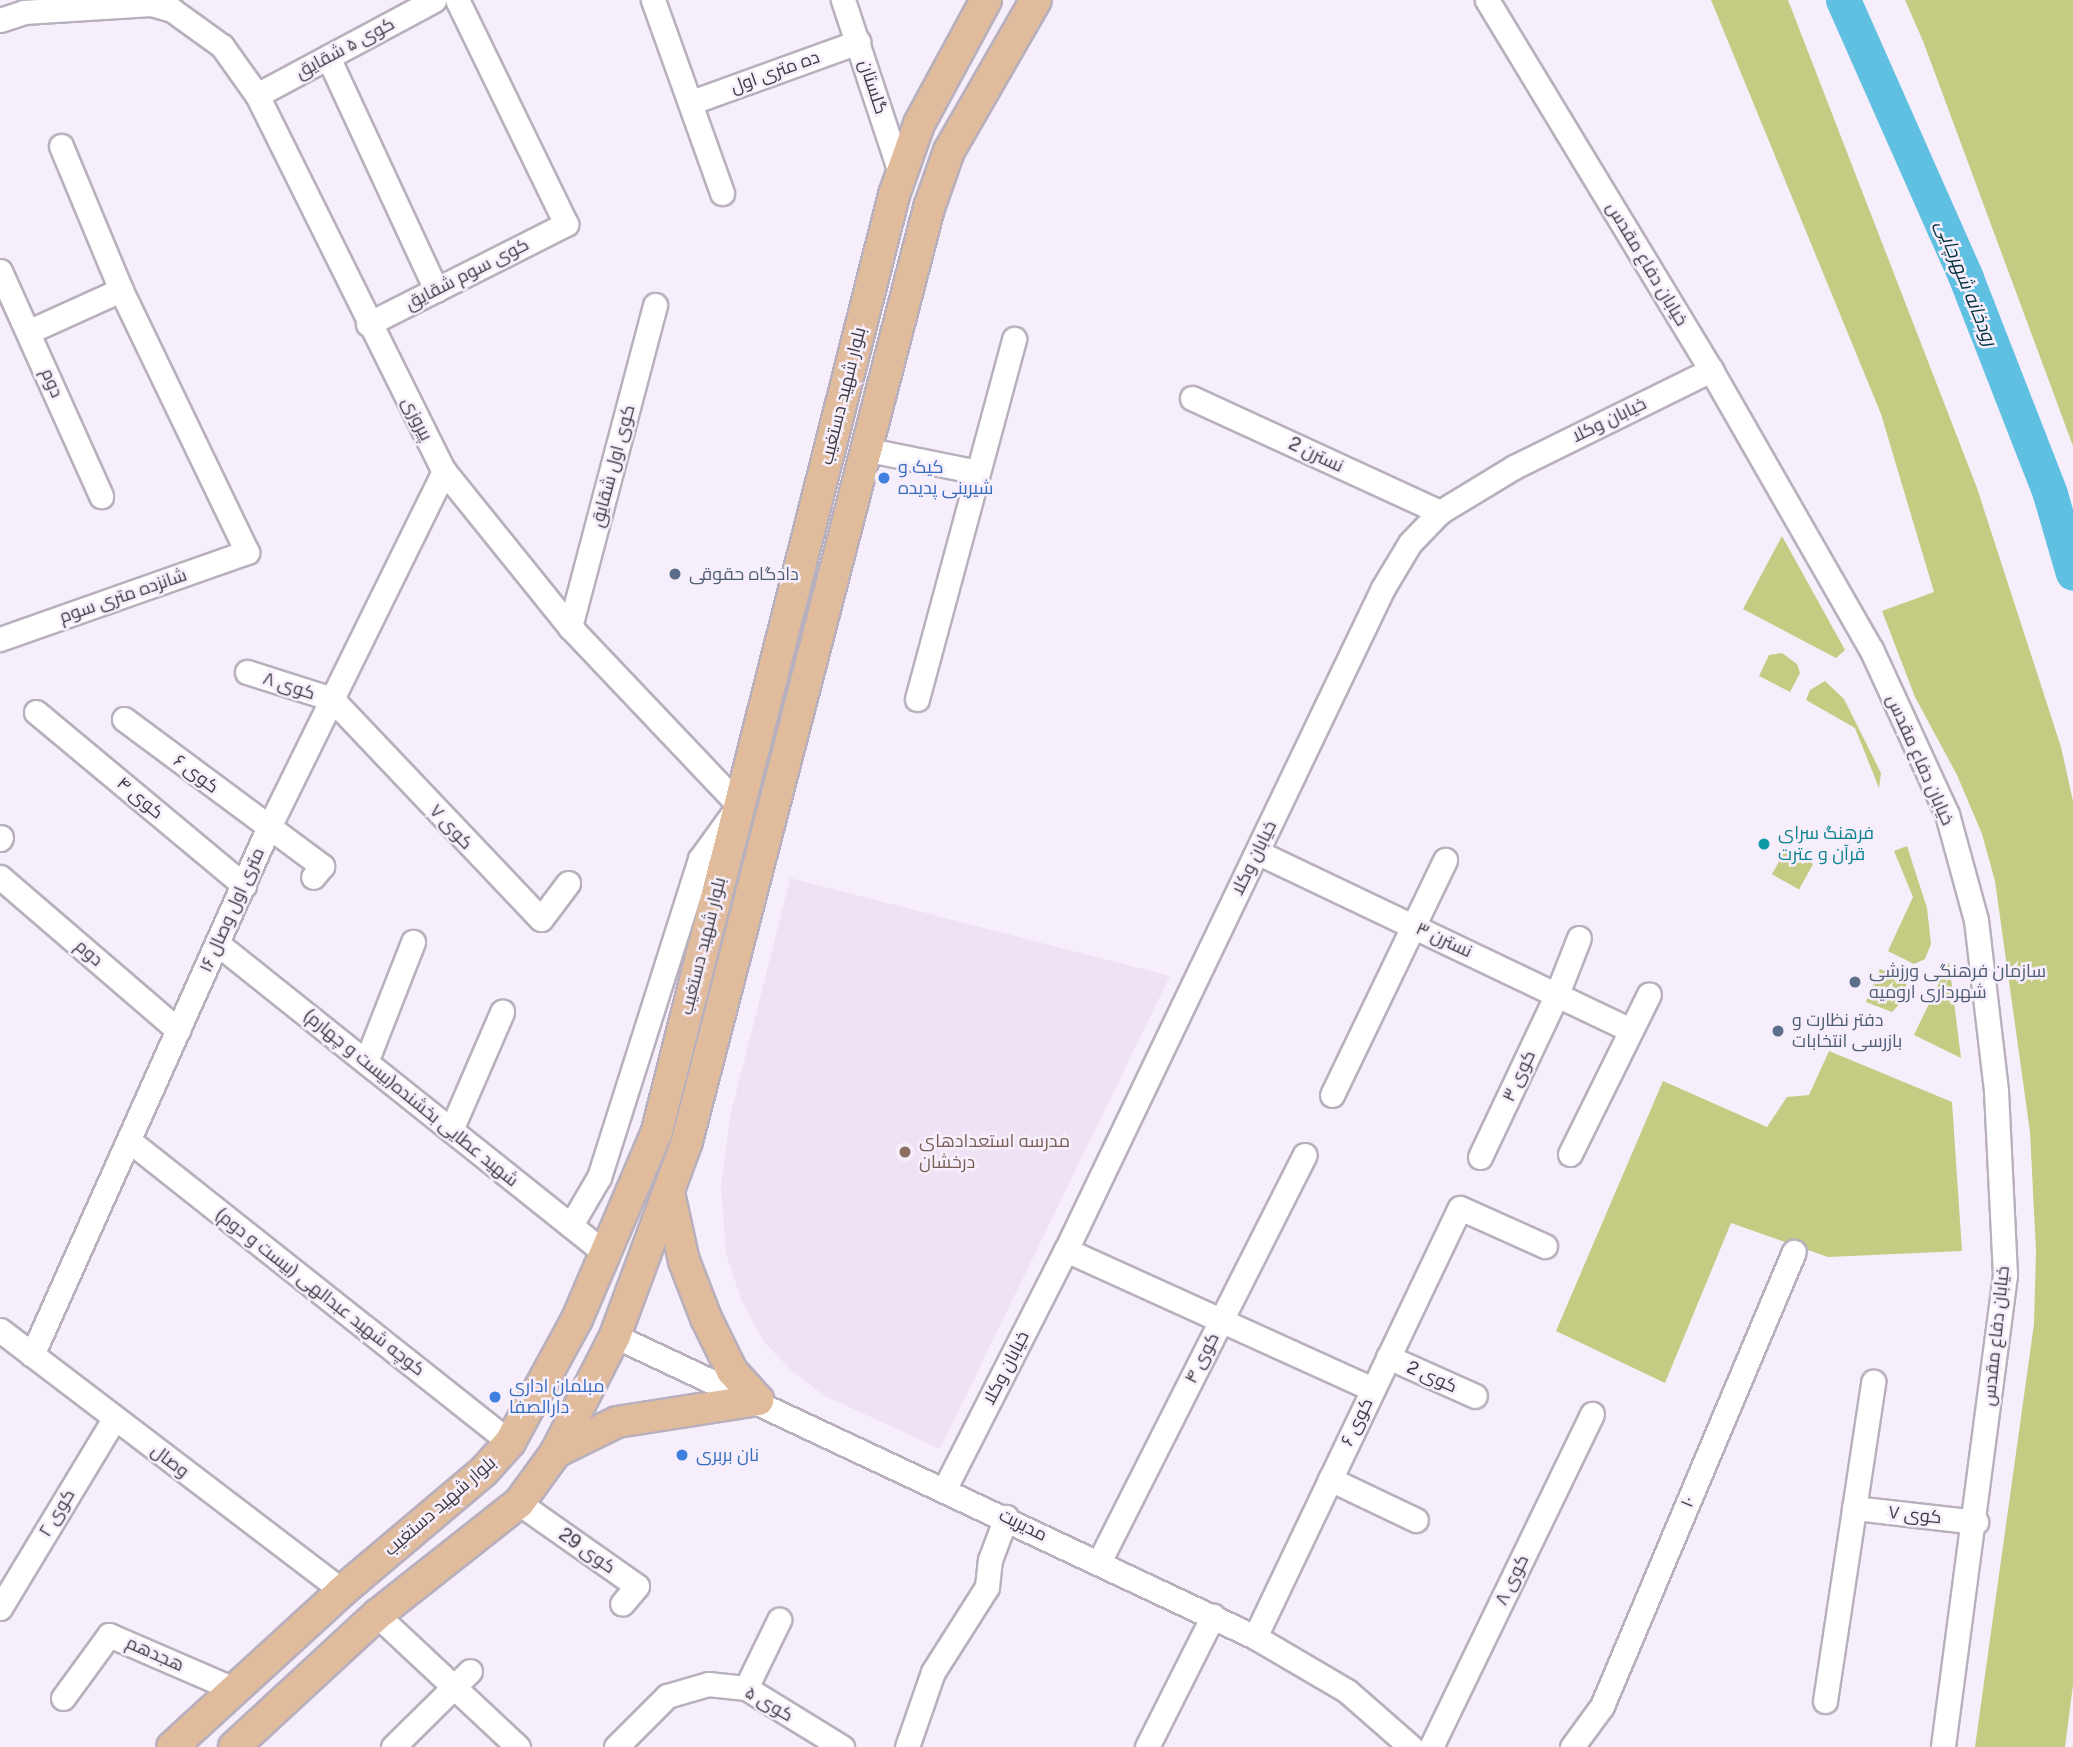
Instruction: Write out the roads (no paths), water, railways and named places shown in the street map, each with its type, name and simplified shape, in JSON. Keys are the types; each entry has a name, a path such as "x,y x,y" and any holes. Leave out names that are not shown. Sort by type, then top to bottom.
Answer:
{"main road":[{"name":"بلوار شهید دستغیب","path":"172,1747 342,1591 484,1471 510,1441 577,1319 603,1251 657,1131 901,175 919,124 986,0"},
{"name":"بلوار شهید دستغیب","path":"234,1747 376,1615 519,1503 556,1452 615,1336 687,1141 869,450 929,208 949,151 1036,0"},
{"path":"668,1193 684,1261 706,1318 732,1371 758,1400"},
{"path":"577,1319 615,1336"},
{"path":"556,1452 617,1422 758,1400"},
{"path":"342,1591 376,1615"}],"street":[{"name":"کوی ۵ شقایق","path":"257,95 434,0"},
{"name":"کوی سوم شقایق","path":"368,324 566,224 457,0"},
{"path":"653,0 692,102 722,192"},
{"name":"گلستان","path":"843,0 901,175"},
{"name":"خیابان دفاع مقدس","path":"1487,0 1711,370 1871,649 1947,814 1976,920 1996,1091 2005,1275 1976,1522 1943,1747"},
{"path":"0,20 22,6 151,2"},
{"name":"پیروزی","path":"151,2 172,10 222,46 257,95 368,324 444,471 570,627 739,805"},
{"name":"ده متری اول","path":"692,102 858,41"},
{"path":"328,57 436,290"},
{"path":"30,331 121,290 61,146"},
{"name":"دوم","path":"0,271 30,331 101,496"},
{"name":"شانزده متری سوم","path":"0,639 247,552 121,290"},
{"name":"کوی اول شقایق","path":"570,627 655,305"},
{"path":"917,699 1014,339"},
{"name":"خیابان وکلا","path":"945,1488 1066,1250 1383,588 1410,543 1440,512 1514,467 1711,370"},
{"name":"نسترن 2","path":"1192,398 1440,512"},
{"path":"869,450 978,471"},
{"name":"۱۶ متری اول وصال","path":"32,1355 131,1142 177,1030 268,829 444,471"},
{"name":"کوی ۸","path":"247,672 332,699"},
{"name":"کوی ۷","path":"332,699 541,919 568,883"},
{"name":"کوی ۴","path":"36,712 244,884"},
{"name":"کوی ۶","path":"124,719 268,829 322,866 313,877"},
{"path":"570,1225 599,1177 700,859 739,805"},
{"name":"نسترن ۳","path":"1257,852 1631,1030"},
{"path":"1332,1095 1445,860"},
{"name":"دوم","path":"0,877 177,1030"},
{"path":"1558,994 1579,938"},
{"path":"366,1062 413,942"},
{"name":"شهید عطایی بخشنده(بیست و چهارم)","path":"218,944 603,1251"},
{"name":"کوی ۳","path":"1480,1157 1558,994"},
{"path":"1570,1154 1648,994"},
{"path":"451,1130 502,1012"},
{"name":"کوچه شهید عبدالهی (بیست و دوم)","path":"131,1142 510,1441"},
{"name":"کوی ۴","path":"1099,1562 1305,1155"},
{"name":"کوی ۶","path":"1255,1637 1460,1208 1545,1246"},
{"path":"1066,1250 1373,1390"},
{"name":"۱۰","path":"1572,1747 1602,1706 1794,1252"},
{"name":"وصال","path":"0,1330 342,1591"},
{"name":"مدیریت","path":"615,1336 758,1400 1255,1637 1347,1691 1411,1747"},
{"name":"کوی 2","path":"1388,1357 1475,1396"},
{"path":"1825,1701 1872,1382"},
{"name":"کوی ۸","path":"1432,1747 1592,1414"},
{"name":"کوی ۲","path":"0,1608 114,1419"},
{"path":"1330,1479 1416,1520"},
{"name":"کوی 29","path":"519,1503 637,1586 622,1604"},
{"name":"کوی ۷","path":"1854,1508 1976,1522"},
{"path":"906,1747 933,1672 987,1587 990,1560 1006,1517"},
{"path":"376,1615 518,1747"},
{"path":"1147,1747 1213,1616"},
{"path":"746,1688 779,1620"},
{"name":"هجدهم","path":"63,1698 110,1635 234,1689"},
{"path":"393,1747 470,1671"},
{"name":"کوی ۵","path":"615,1747 667,1696 708,1684 746,1688 813,1740 842,1747"}],"waterway":[{"name":"رودخانه شهرچایی","path":"1843,0 1966,278 2050,494 2073,573"}],"place":[{"name":"کیک و شیرینی پدیده","path":"884,478"},
{"name":"دادگاه حقوقی","path":"675,574"},
{"name":"فرهنگ سرای قرآن و عترت","path":"1764,844"},
{"name":"سازمان فرهنگی ورزشی شهرداری ارومیه","path":"1855,982"},
{"name":"دفتر نظارت و بازرسی انتخابات","path":"1778,1031"},
{"name":"مدرسه استعدادهای درخشان","path":"905,1152"},
{"name":"مبلمان اداری دارالصفا","path":"495,1397"},
{"name":"نان بربری","path":"682,1455"}]}
